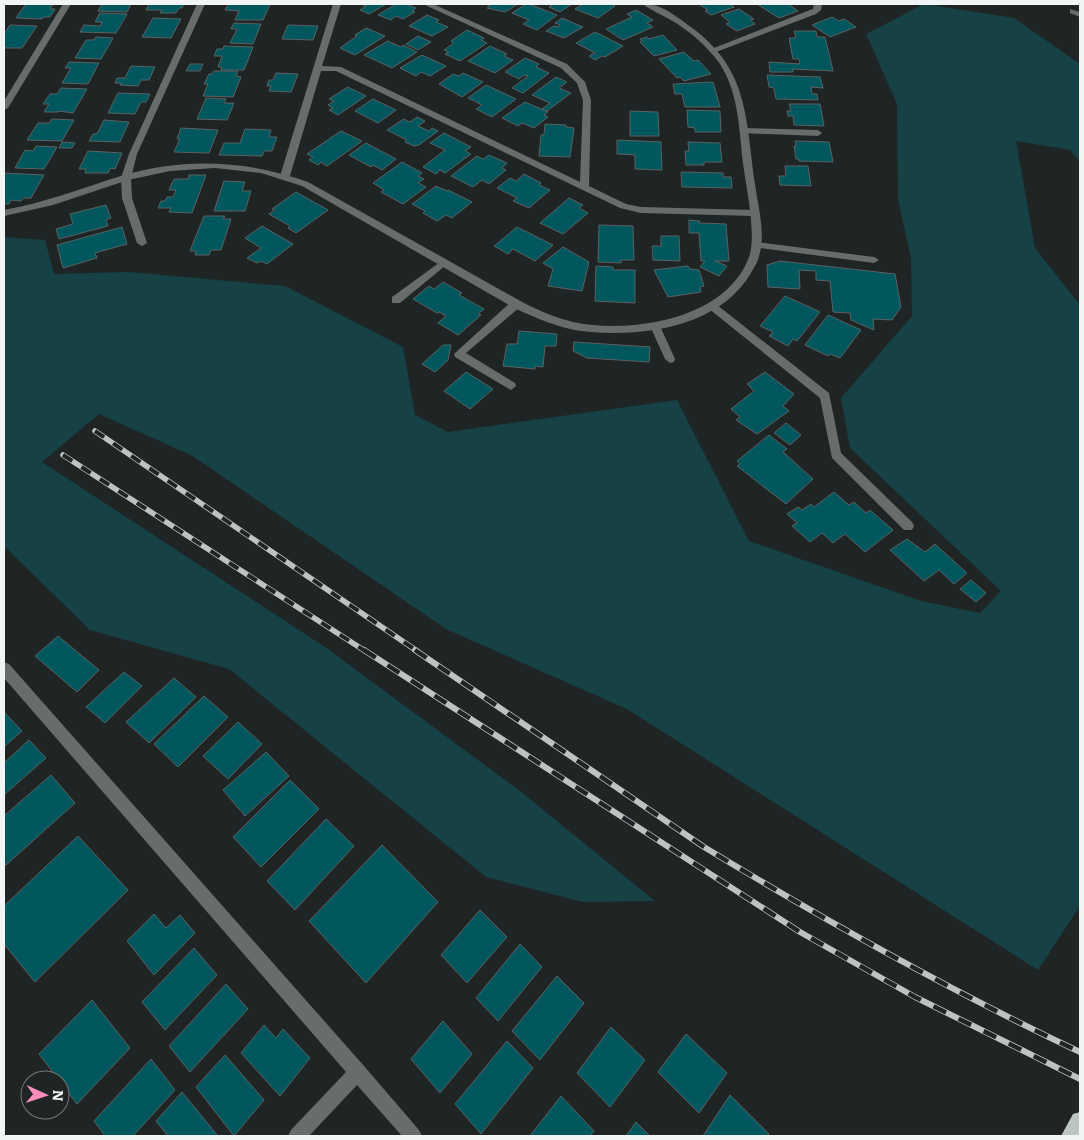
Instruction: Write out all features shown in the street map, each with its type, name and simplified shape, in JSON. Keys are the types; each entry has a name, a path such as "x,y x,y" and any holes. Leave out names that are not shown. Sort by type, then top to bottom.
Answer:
{"highway":[{"path":"1070,1136 1080,1121"}],"street":[{"path":"4,108 7,98 67,4"},
{"path":"142,243 127,198 126,178 133,154 201,4"},
{"path":"285,176 337,4"},
{"path":"428,4 553,59 574,73 585,91 586,100 584,188"},
{"path":"4,213 58,201 126,178 160,170 202,165 244,167 285,176 315,189 516,304 548,318 580,326 613,330 655,326 678,321 712,305 729,294 745,276 755,256 757,235 737,91 728,71 713,50 679,21 647,4"},
{"path":"713,50 813,12 818,7 818,4"},
{"path":"319,68 338,69 584,188 632,209 754,213"},
{"path":"743,131 818,133"},
{"path":"756,246 874,260"},
{"path":"396,300 443,262"},
{"path":"511,386 459,354 516,304"},
{"path":"712,305 825,396 836,456 908,526"},
{"path":"655,326 670,359"},
{"path":"4,668 414,1136"},
{"path":"297,1136 358,1072"}],"shaded area":[{"path":"924,4 1014,18 1080,64 1080,162 1070,150 1016,141 1035,248 1080,305 1080,906 1038,970 627,709 446,629 191,455 99,414 42,462 325,647 520,791 655,901 583,902 486,877 229,669 90,630 4,546 4,237 45,240 54,274 129,272 285,286 403,347 415,415 448,432 677,400 749,541 921,601 980,613 1001,591 850,448 841,398 912,316 911,259 898,199 897,104 866,34"}],"building":[{"path":"26,4 53,4 50,9 55,9 50,17 42,19 16,18"},
{"path":"102,4 131,4 127,12 98,11"},
{"path":"149,4 184,4 176,13 160,13 162,10 146,10"},
{"path":"228,4 270,4 263,20 235,20 239,11 225,10"},
{"path":"360,4 386,4 369,14 360,10 366,6"},
{"path":"396,4 406,4 416,8 412,11 415,12 403,19 396,16 391,20 378,15"},
{"path":"485,4 518,4 505,12 487,8 490,6"},
{"path":"526,4 557,15 537,30 523,24 529,20 512,13"},
{"path":"554,4 572,4 560,12 549,7"},
{"path":"583,4 611,4 615,6 598,18 575,9"},
{"path":"699,4 729,4 734,7 711,15 705,11 708,10"},
{"path":"757,4 788,4 798,11 779,18"},
{"path":"739,9 754,19 750,20 755,24 737,31 726,24 730,22 721,15"},
{"path":"636,10 653,20 647,23 653,27 623,40 606,29 632,17 627,14"},
{"path":"100,13 127,14 116,33 80,32 84,25 100,26 102,22 95,22"},
{"path":"427,15 439,20 436,22 448,27 432,36 409,26"},
{"path":"832,17 839,21 844,19 856,27 830,37 812,25"},
{"path":"153,18 181,19 171,38 142,37"},
{"path":"562,18 583,27 564,38 546,31 554,26 558,27 560,25 555,23"},
{"path":"234,23 261,24 253,44 230,43 237,29 231,29"},
{"path":"10,25 37,26 22,48 4,48 4,34"},
{"path":"288,25 318,26 313,40 282,39"},
{"path":"366,28 385,36 355,55 340,48 357,36 355,35"},
{"path":"467,30 484,38 481,40 487,43 460,61 445,54 449,52 444,50 454,43 451,41"},
{"path":"794,31 816,31 817,37 825,37 833,71 793,69 793,72 770,72 769,62 800,64 799,59 793,59 789,38 796,38"},
{"path":"595,32 623,46 605,57 602,56 595,60 589,56 595,53 576,43"},
{"path":"663,35 677,50 654,56 640,42 642,41 640,39 647,37 649,39"},
{"path":"418,36 431,42 418,50 406,44"},
{"path":"96,37 113,38 101,59 75,58 86,40 94,40"},
{"path":"388,41 401,47 403,45 417,52 392,68 364,55"},
{"path":"224,46 253,47 244,70 221,70 222,67 218,67 222,56 214,56 217,49 223,49"},
{"path":"490,46 507,54 504,56 513,60 495,73 468,61"},
{"path":"684,52 694,61 698,60 711,74 684,81 680,77 677,78 659,59"},
{"path":"422,55 446,66 430,76 421,72 416,76 400,68"},
{"path":"525,58 539,64 536,67 549,73 523,93 512,88 528,76 524,75 519,79 505,72"},
{"path":"69,62 99,63 88,84 62,83 71,68 65,68"},
{"path":"190,64 203,64 200,71 186,71"},
{"path":"131,66 155,67 149,80 141,80 138,86 115,83 117,78 125,78"},
{"path":"214,71 238,71 236,76 241,77 233,97 203,96 208,84 204,84 209,74 212,74"},
{"path":"276,73 298,74 291,92 269,91 271,86 267,86 269,80 273,80"},
{"path":"463,73 483,82 462,97 439,84 453,74 459,76"},
{"path":"767,75 820,77 823,88 811,87 812,94 817,94 818,100 776,99 774,88 769,87"},
{"path":"556,77 567,82 559,88 571,93 547,111 542,109 550,103 532,95"},
{"path":"713,82 720,107 685,107 682,94 675,94 673,84"},
{"path":"486,85 516,99 492,117 476,109 482,105 468,98"},
{"path":"348,87 366,96 338,115 329,110 333,108 328,105 334,101 329,99"},
{"path":"61,88 87,89 73,113 59,111 44,112 49,104 43,104 50,94 57,94"},
{"path":"118,93 150,94 146,102 141,102 135,114 108,113"},
{"path":"206,98 226,99 224,103 234,103 227,120 197,119"},
{"path":"373,99 396,110 378,123 355,111"},
{"path":"525,102 548,112 544,115 548,117 534,128 522,123 518,126 502,118"},
{"path":"789,104 820,104 824,126 794,125 793,116 788,116 787,111 791,111"},
{"path":"687,110 720,111 721,132 695,132 695,128 688,127"},
{"path":"630,111 658,112 659,136 630,136"},
{"path":"417,117 425,121 418,126 429,131 432,128 438,131 419,145 414,146 405,142 407,140 387,130 404,119 410,122"},
{"path":"52,119 74,120 62,141 27,140 38,123 49,123"},
{"path":"104,120 129,122 120,142 89,141 93,134 97,134"},
{"path":"545,124 566,125 566,127 574,128 570,157 539,156 541,135 544,135"},
{"path":"181,128 218,130 209,153 174,152 180,139 177,139"},
{"path":"245,129 271,130 269,137 277,137 272,151 264,151 262,156 219,155 224,143 240,143"},
{"path":"341,131 362,141 327,166 321,162 318,165 309,160 313,157 307,154"},
{"path":"444,133 471,147 465,151 471,154 445,173 440,170 436,174 423,167 445,150 430,143"},
{"path":"617,140 661,142 662,170 635,169 635,155 617,154"},
{"path":"795,141 829,142 833,162 799,161 799,159 796,159"},
{"path":"62,142 75,143 72,148 59,148"},
{"path":"688,142 720,143 722,162 686,165 685,151 689,151"},
{"path":"366,143 396,159 382,170 373,165 371,167 349,155"},
{"path":"36,146 57,147 44,169 15,168 25,150 33,151"},
{"path":"88,151 122,153 115,169 110,168 108,173 85,173 86,169 79,169"},
{"path":"489,155 507,163 502,168 506,170 489,184 482,180 473,187 451,176 477,156 483,159"},
{"path":"402,162 422,173 418,176 424,179 418,183 426,187 403,204 381,192 384,190 373,183"},
{"path":"785,166 808,166 811,186 780,185 779,176 786,176"},
{"path":"681,172 723,173 723,177 731,177 732,188 682,187"},
{"path":"4,173 44,175 31,198 23,198 21,201 11,200 9,204 4,204"},
{"path":"524,174 541,183 539,185 550,190 529,208 513,201 517,198 497,188 510,178 516,181"},
{"path":"189,175 206,175 192,213 169,212 171,208 158,208 161,201 165,201 167,197 173,197 176,190 169,190 174,179 188,179"},
{"path":"224,181 245,182 242,191 251,191 245,211 214,211"},
{"path":"436,186 472,202 452,218 446,215 437,221 423,213 425,211 412,204"},
{"path":"296,192 328,210 296,233 288,228 290,226 269,214 275,210 272,209"},
{"path":"569,198 583,205 579,208 588,213 563,234 540,223"},
{"path":"106,205 111,218 106,220 108,226 59,239 56,229 73,224 70,214"},
{"path":"204,216 225,216 223,219 231,219 221,250 211,250 209,255 195,255 196,251 190,251"},
{"path":"689,220 700,221 699,223 726,224 729,261 715,261 727,266 719,276 700,267 705,261 701,261 699,233 689,233"},
{"path":"599,225 633,226 634,260 621,260 621,263 598,262"},
{"path":"262,226 293,244 267,264 261,261 257,263 247,258 261,248 245,238"},
{"path":"122,227 127,244 95,253 97,258 63,268 57,245"},
{"path":"517,227 553,245 535,261 513,249 508,254 494,246"},
{"path":"661,236 679,236 680,261 653,260 652,246 661,246"},
{"path":"563,247 589,262 582,291 548,286 553,269 543,263"},
{"path":"780,261 895,274 901,307 892,320 873,319 874,330 851,320 850,313 833,312 830,281 816,280 816,271 799,270 800,289 768,287 767,265"},
{"path":"596,266 613,267 613,270 635,270 635,303 595,301"},
{"path":"688,266 690,269 699,270 704,286 700,287 701,292 668,297 654,270"},
{"path":"443,282 462,293 459,295 484,309 478,314 481,315 458,335 438,323 446,316 413,299 429,286 434,289"},
{"path":"785,296 820,312 797,341 793,339 788,346 769,336 773,332 760,326"},
{"path":"828,315 861,330 840,358 830,354 828,356 805,345"},
{"path":"519,331 557,334 556,346 545,346 543,367 535,366 535,369 503,366 507,344 517,344"},
{"path":"574,342 650,347 649,362 587,358 573,351"},
{"path":"443,345 451,345 448,360 435,372 422,364"},
{"path":"466,372 493,389 470,409 444,391"},
{"path":"765,372 794,394 783,406 789,411 757,434 736,420 740,417 731,409 754,391 747,384"},
{"path":"786,423 801,435 790,445 774,433"},
{"path":"769,435 787,449 783,452 813,479 786,504 737,466 740,464 737,461"},
{"path":"834,492 849,505 854,502 866,513 870,510 893,530 865,552 845,534 833,543 822,533 810,542 792,526 797,523 787,514 798,507 802,510 811,504 814,507"},
{"path":"907,539 925,552 935,544 967,573 954,584 939,570 924,581 890,550"},
{"path":"971,580 986,593 976,602 960,589"},
{"path":"58,636 99,670 77,692 35,656"},
{"path":"124,672 142,686 105,723 86,707"},
{"path":"174,678 196,697 149,743 126,722"},
{"path":"204,696 228,717 178,767 154,744"},
{"path":"4,712 22,731 4,747"},
{"path":"238,722 262,744 228,779 203,756"},
{"path":"29,740 46,758 4,795 4,763"},
{"path":"266,752 289,776 245,816 223,790"},
{"path":"51,775 75,803 6,865 4,862 4,816"},
{"path":"290,780 319,809 261,867 233,837"},
{"path":"326,819 354,846 295,910 267,881"},
{"path":"78,836 128,890 35,982 4,944 4,906"},
{"path":"382,845 438,902 366,983 309,921"},
{"path":"480,910 507,937 467,983 441,955"},
{"path":"154,914 166,928 180,915 195,933 154,975 127,941"},
{"path":"520,944 542,967 498,1021 476,998"},
{"path":"194,948 217,975 165,1030 142,1002"},
{"path":"557,976 584,1003 540,1060 512,1031"},
{"path":"226,984 248,1009 190,1072 169,1046"},
{"path":"92,1000 130,1048 77,1104 70,1095 70,1070 51,1070 39,1054"},
{"path":"443,1021 472,1054 440,1093 411,1059"},
{"path":"264,1025 276,1038 283,1029 310,1058 280,1096 241,1053"},
{"path":"611,1027 645,1060 610,1107 577,1073"},
{"path":"686,1034 727,1073 699,1113 658,1072"},
{"path":"507,1041 533,1068 481,1134 455,1104"},
{"path":"225,1055 264,1100 234,1136 196,1087"},
{"path":"151,1059 175,1090 133,1136 105,1136 94,1121"},
{"path":"182,1092 218,1136 168,1136 156,1121"},
{"path":"730,1095 769,1134 767,1136 703,1136"},
{"path":"561,1096 594,1131 590,1136 530,1136"},
{"path":"636,1122 650,1136 626,1136"}],"railway":[{"path":"95,431 417,651"},
{"path":"63,455 365,651"},
{"path":"364,650 800,932 915,997 1080,1079"},
{"path":"415,650 704,847 796,902 889,954 984,1005 1080,1052"}]}
